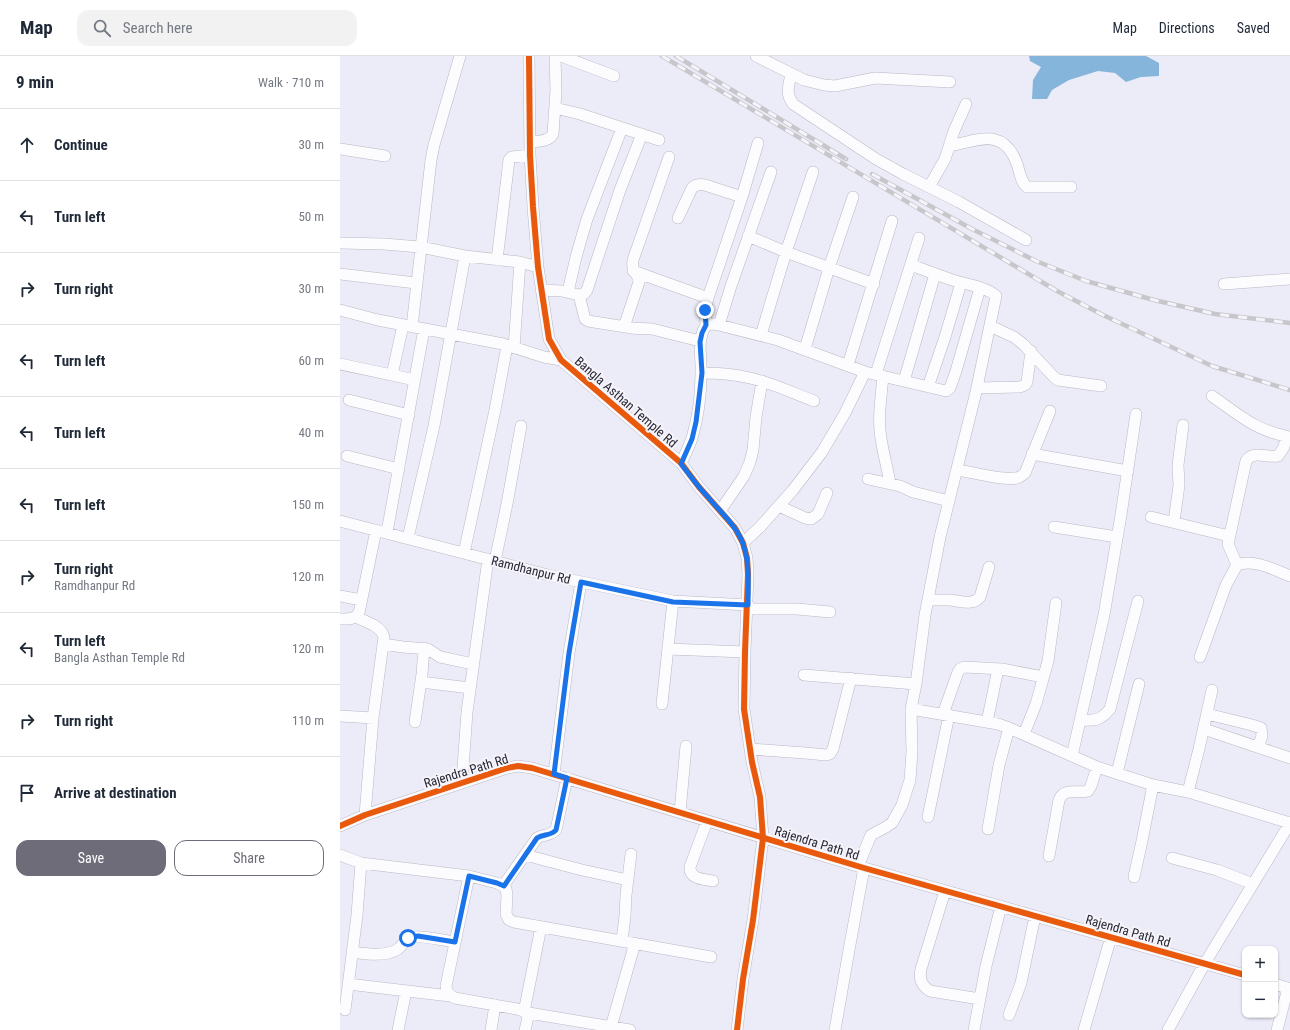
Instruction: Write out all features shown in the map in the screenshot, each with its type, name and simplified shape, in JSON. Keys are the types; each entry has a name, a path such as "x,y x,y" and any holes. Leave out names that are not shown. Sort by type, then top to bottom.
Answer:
{"street":[{"path":"392,375 407,326 416,283 434,145 460,56"},
{"name":"Bangla Asthan Temple Rd","path":"529,56 530,155 533,207 538,267 549,339 561,360 681,464 735,528 743,543 748,566 744,709 750,749 760,797 763,838 753,920 743,978 740,1030"},
{"path":"530,142 546,140 553,134 556,108 555,56"},
{"path":"561,56 614,76"},
{"path":"756,56 804,80 824,85 835,86 875,78 950,82"},
{"path":"791,74 788,98 793,104 876,159 959,202 1026,240"},
{"path":"929,187 945,159 966,104"},
{"path":"556,108 580,114 659,140"},
{"path":"622,128 587,219 576,257 574,293 585,319 588,321 638,329 652,329 700,342"},
{"path":"541,290 584,294 587,290 620,190 642,134"},
{"path":"949,146 995,139 1008,146 1018,165 1022,181 1027,187 1071,187"},
{"path":"681,464 692,439 696,422 702,373 700,342 706,325 705,310 758,143"},
{"path":"340,149 385,156"},
{"path":"496,260 509,160 512,157 530,155"},
{"path":"624,327 639,282 639,278 633,271 633,260 669,157"},
{"path":"719,325 771,172"},
{"path":"761,335 786,252 813,172"},
{"path":"678,218 692,188 695,185 705,185 742,197"},
{"path":"805,349 829,268 853,197"},
{"path":"848,365 892,221"},
{"path":"748,236 786,252 874,284"},
{"path":"890,484 881,444 880,375 919,238"},
{"path":"340,243 420,247 465,256 520,262 538,267"},
{"path":"408,538 434,426 465,256"},
{"path":"464,553 495,410 511,347 520,262"},
{"path":"836,1030 861,867 871,835 892,823 902,805 910,780 911,709 928,600 940,537 977,388 996,296 993,293 980,288 961,283 911,265"},
{"path":"633,271 708,298"},
{"path":"340,274 416,283"},
{"path":"904,381 935,274"},
{"path":"1224,284 1290,279"},
{"path":"928,387 961,283"},
{"path":"706,325 719,325 761,335 805,349 865,372 946,391 950,388 956,371 980,288"},
{"path":"340,310 407,326 511,347 544,357 561,360"},
{"path":"990,326 1014,337 1023,344 1058,380 1101,386"},
{"path":"356,618 399,469 424,329"},
{"path":"977,388 1020,387 1025,385 1027,382 1031,351"},
{"path":"340,364 415,380"},
{"path":"743,543 779,506 822,452 845,413 865,372"},
{"path":"702,373 726,374 762,381 814,401"},
{"path":"720,511 744,476 750,462 753,450 756,417 762,381"},
{"path":"1212,396 1244,420 1258,428 1288,437 1278,456 1252,455 1249,456 1246,461 1228,544 1237,564"},
{"path":"349,400 409,415"},
{"path":"957,470 1000,478 1016,478 1022,476 1025,473 1050,411"},
{"path":"1072,756 1104,615 1136,414"},
{"path":"1174,522 1179,485 1178,465 1183,425"},
{"path":"462,782 467,712 473,664 491,560 507,504 521,426"},
{"path":"1032,454 1128,471"},
{"path":"347,456 399,469"},
{"path":"868,479 900,486 913,492 949,501"},
{"path":"779,506 805,518 811,519 818,514 827,493"},
{"path":"1150,517 1229,536"},
{"name":"Ramdhanpur Rd","path":"340,521 548,575 673,602 830,612"},
{"path":"1054,527 1117,537"},
{"path":"1200,657 1226,586 1237,564 1242,562 1254,563 1290,576"},
{"path":"928,600 967,602 977,600 980,596 989,567"},
{"path":"554,774 569,653 581,582"},
{"path":"340,596 361,600"},
{"path":"1080,720 1090,721 1099,719 1105,716 1110,709 1138,601"},
{"path":"662,704 673,602"},
{"path":"1024,734 1036,704 1048,661 1056,603"},
{"path":"340,619 356,618 376,627 382,632 384,638 372,718 365,815"},
{"path":"383,644 424,648 445,658 473,664"},
{"path":"415,722 424,648"},
{"path":"668,648 745,652"},
{"path":"928,817 946,715 960,669 970,667 998,669 1043,677"},
{"path":"987,722 998,669"},
{"path":"804,675 916,684"},
{"path":"750,749 805,752 826,755 830,754 834,745 851,678"},
{"path":"421,682 470,688"},
{"path":"1116,774 1139,684"},
{"path":"1188,792 1212,690"},
{"path":"911,709 987,722 1009,728 1116,774 1153,785 1188,792 1290,823 1205,964 1168,1030"},
{"path":"1207,714 1261,728 1262,736 1258,747"},
{"path":"340,716 372,718"},
{"path":"988,829 1000,765 1009,728"},
{"path":"1204,729 1290,758"},
{"path":"680,812 686,746"},
{"name":"Rajendra Path Rd","path":"340,826 365,815 507,768 518,766 532,768 861,867 1242,974"},
{"path":"1049,856 1057,807 1061,795 1070,792 1088,791 1097,767"},
{"path":"504,886 537,838 540,835 553,833 556,830 567,778"},
{"path":"1134,877 1153,785"},
{"path":"708,821 690,867 690,872 691,875 696,877 713,881"},
{"path":"525,854 582,870 628,880"},
{"path":"622,941 631,854"},
{"path":"340,856 361,863 469,876 504,886 507,895 506,914 509,920 514,922 711,957"},
{"path":"1172,858 1217,870 1253,884"},
{"path":"346,1010 357,915 361,863"},
{"path":"450,996 447,992 446,986 469,876"},
{"path":"944,891 921,969 921,982 924,987 930,991 980,999"},
{"path":"974,1030 986,966 1001,906"},
{"path":"1009,1015 1023,977 1036,916"},
{"path":"525,1030 541,927"},
{"path":"352,952 372,954 390,953 397,950 404,942 413,936 455,942"},
{"path":"1084,1030 1111,937"},
{"path":"348,984 450,996 621,1029 634,943"},
{"path":"1277,1030 1289,989 1278,985"},
{"path":"398,1030 406,991"},
{"path":"490,1030 495,1005"}],"water":[{"path":"1029,56 1146,56 1159,63 1159,76 1141,77 1126,82 1115,73 1098,71 1069,80 1052,90 1047,99 1032,99 1033,80 1041,67 1030,61"}],"railway":[{"path":"662,56 1057,291 1103,315 1212,366 1290,390"},
{"path":"676,56 846,159"},
{"path":"872,174 972,229 1036,261 1086,281 1154,300 1215,314 1290,323"}],"cycle path":[{"path":"529,56 530,155 533,207 538,267 549,339 561,360 681,463 699,487 735,528 743,543 747,558 748,574 744,709 752,762 760,797 763,838 737,1030"},
{"path":"340,826 365,815 507,768 518,766 532,768 864,868 1242,974"}],"route":[{"path":"408,938 418,936 455,942 469,876 484,879 504,886 531,844 540,835 553,833 556,830 567,778 554,774 569,653 581,582 673,602 748,605 747,558 743,543 735,528 681,464 692,439 696,422 702,373 700,342 706,325 705,310"}]}
